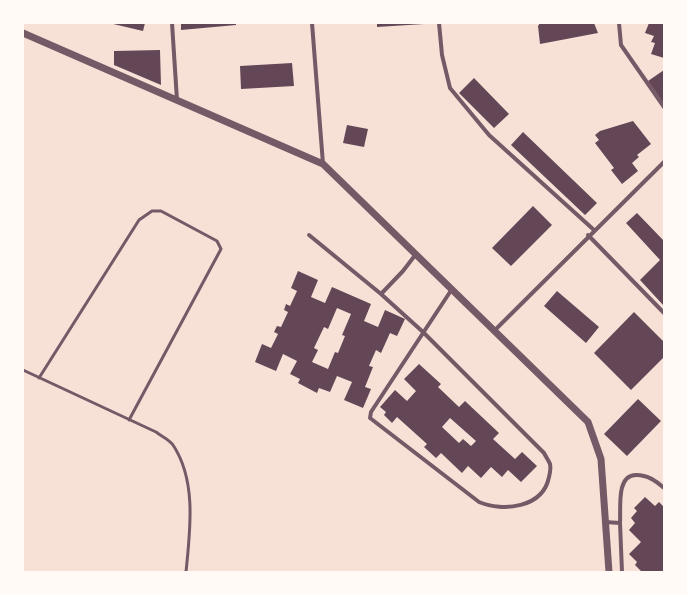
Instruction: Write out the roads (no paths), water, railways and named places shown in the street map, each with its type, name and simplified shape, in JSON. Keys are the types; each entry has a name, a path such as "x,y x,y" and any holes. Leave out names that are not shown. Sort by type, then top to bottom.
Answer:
{"street":[{"path":"172,23 177,100"},
{"path":"312,23 323,164"},
{"path":"439,23 442,55 450,88 490,135 594,230"},
{"path":"619,23 621,45 664,107"},
{"path":"23,33 323,164 588,422 601,459 608,572"},
{"path":"494,331 588,235 664,162"},
{"path":"309,235 381,294 423,332 544,453 551,466 547,485 536,496 522,505 507,508 488,506 479,502 370,418 371,412 423,332 452,289"},
{"path":"588,235 664,312"},
{"path":"381,294 403,271 416,254"},
{"path":"622,572 620,523 622,494 625,479 630,475 642,475 654,480 664,488"},
{"path":"605,522 620,523"}],"lane":[{"path":"39,378 139,220 152,211 161,211 217,241 221,249 129,420"},
{"path":"23,370 156,432 172,444 187,474 189,535 186,572"}]}
